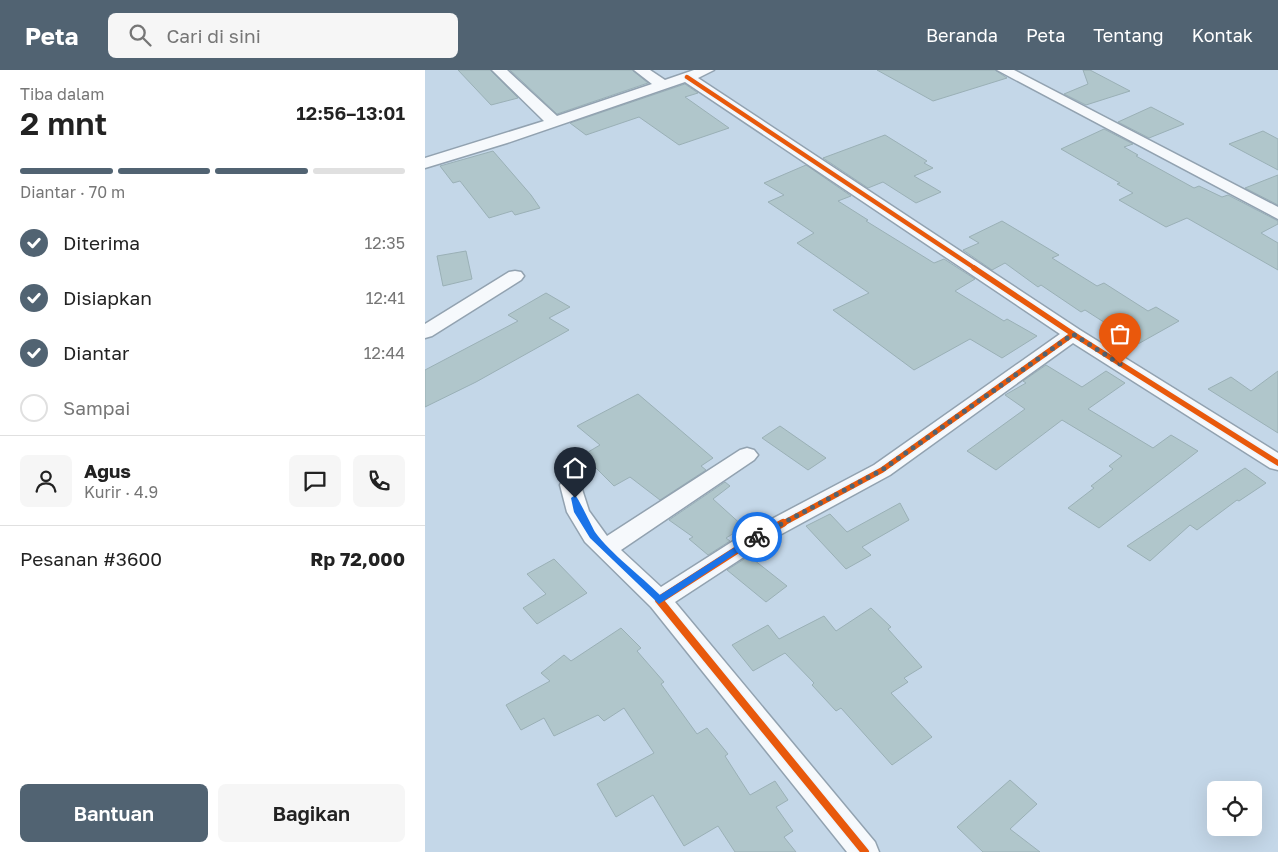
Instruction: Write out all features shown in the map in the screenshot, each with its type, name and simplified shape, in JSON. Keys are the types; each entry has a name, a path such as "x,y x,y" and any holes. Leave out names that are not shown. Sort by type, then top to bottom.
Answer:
{"street":[{"path":"499,70 554,122"},
{"path":"641,70 663,85"},
{"path":"425,163 707,70"},
{"path":"1004,70 1278,214"},
{"path":"687,77 1073,334 1278,463"},
{"path":"425,332 515,276"},
{"path":"659,600 757,537 882,470 1073,334"},
{"path":"605,549 747,455"},
{"path":"571,485 578,512 593,536 659,600 865,852"}],"building":[{"path":"458,70 490,70 518,98 491,105"},
{"path":"510,70 632,70 648,83 557,114"},
{"path":"877,70 995,70 1007,78 933,101"},
{"path":"1083,70 1090,70 1130,91 1086,105 1064,94 1088,84"},
{"path":"685,84 698,93 685,97 729,128 679,145 639,117 586,135 570,123"},
{"path":"1151,107 1184,124 1149,138 1118,122"},
{"path":"1104,129 1133,144 1124,147 1138,155 1136,156 1194,188 1199,186 1222,197 1228,195 1278,221 1278,224 1261,233 1278,243 1278,270 1187,218 1166,227 1119,200 1133,193 1117,184 1120,183 1061,149"},
{"path":"1263,131 1278,139 1278,170 1229,144"},
{"path":"885,135 927,161 924,163 933,168 914,176 941,192 916,203 883,182 868,188 823,158"},
{"path":"493,151 540,208 515,215 512,211 489,218 460,181 453,183 440,166"},
{"path":"806,165 851,196 838,201 868,220 866,221 934,263 944,259 975,279 955,291 1004,321 1007,319 1037,336 1002,358 970,339 914,370 833,310 869,293 797,243 814,233 768,202 784,195 764,183"},
{"path":"1278,175 1278,205 1245,188"},
{"path":"1002,221 1059,255 1052,258 1097,286 1104,283 1148,311 1156,307 1179,321 1138,344 1085,310 1081,312 1041,285 1038,287 1005,263 992,270 963,250 979,243 969,237"},
{"path":"466,251 472,279 443,286 437,256"},
{"path":"546,293 570,307 549,318 569,330 476,382 425,407 425,370 518,321 508,315"},
{"path":"1046,365 1082,387 1106,371 1125,383 1088,409 1153,448 1171,435 1198,451 1099,528 1068,508 1094,488 1091,486 1113,469 1109,466 1122,456 1062,420 996,470 967,451 1025,409 1005,395 1026,383 1023,381"},
{"path":"1278,371 1278,433 1208,389 1231,377 1251,391"},
{"path":"638,394 713,458 701,466 706,470 660,500 630,477 614,486 583,455 600,445 577,426"},
{"path":"780,426 826,458 808,470 762,438"},
{"path":"1245,468 1266,483 1239,501 1237,500 1197,530 1190,525 1150,561 1127,546"},
{"path":"725,482 730,486 713,499 744,527 726,538 730,541 708,555 689,539 693,537 669,520"},
{"path":"900,503 909,520 862,547 871,555 846,569 806,526 830,514 847,532"},
{"path":"749,556 787,586 766,602 727,570"},
{"path":"554,559 587,593 537,624 523,608 546,594 527,574"},
{"path":"871,608 891,627 888,629 922,667 904,678 908,682 891,693 932,737 892,765 841,708 836,711 812,685 814,683 785,653 753,671 732,645 768,625 779,639 824,616 836,631"},
{"path":"621,628 641,648 637,651 664,682 661,684 697,734 707,728 728,754 725,756 750,795 775,781 788,800 776,807 793,831 784,837 796,852 735,852 718,826 684,846 653,795 616,817 597,784 654,753 624,708 604,721 598,715 554,736 544,718 521,730 506,705 550,681 541,673 564,655 571,661"},
{"path":"1010,780 1037,804 1010,829 1040,852 983,852 957,827"}],"cycle path":[{"path":"687,77 1073,334 1278,463"},
{"path":"865,852 659,600 757,537 882,470 1073,334"}],"way so far":[{"path":"757,537 882,470 1073,334 1120,364"}],"route":[{"path":"575,498 578,512 593,536 659,600 757,537"}]}
